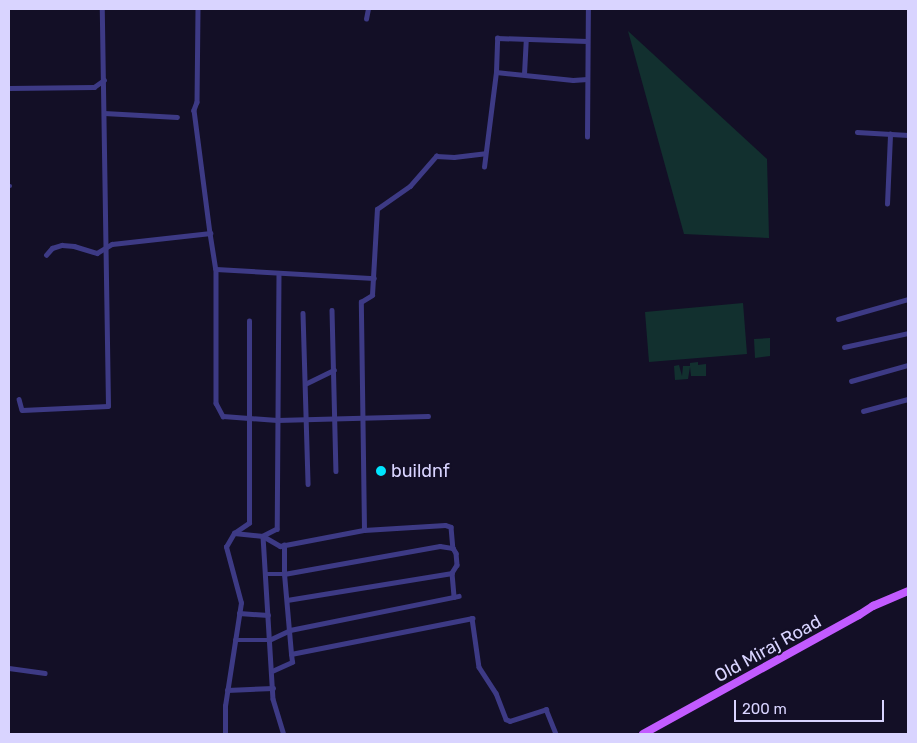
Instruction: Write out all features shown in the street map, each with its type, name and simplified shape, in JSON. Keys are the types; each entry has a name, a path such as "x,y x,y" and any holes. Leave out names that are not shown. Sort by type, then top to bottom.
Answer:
{"main road":[{"name":"Old Miraj Road","path":"643,734 860,615 873,606 908,590"}],"street":[{"path":"18,399 22,410 108,406 102,9"},
{"path":"198,9 197,102 194,110 216,269 216,403 223,416 277,420 428,416"},
{"path":"366,19 368,9"},
{"path":"587,137 588,9"},
{"path":"484,167 496,72 497,38 587,41"},
{"path":"524,74 526,40"},
{"path":"496,72 573,80 587,79"},
{"path":"9,88 94,87 104,80"},
{"path":"104,113 177,117"},
{"path":"857,132 908,135"},
{"path":"887,204 890,134"},
{"path":"364,530 361,302 372,295 377,209 410,186 436,156 454,157 485,153"},
{"path":"46,256 52,248 62,245 74,246 97,253 105,250 112,244 210,233"},
{"path":"216,269 374,278"},
{"path":"263,536 278,529 279,274"},
{"path":"838,319 908,299"},
{"path":"332,310 336,472"},
{"path":"303,313 308,484"},
{"path":"225,734 225,706 241,603 226,547 234,533 249,523 249,320"},
{"path":"844,347 908,333"},
{"path":"851,381 908,365"},
{"path":"305,384 334,370"},
{"path":"863,411 908,399"},
{"path":"234,533 263,536 280,546 364,530 445,525 451,527 457,565 452,573 457,597 290,630 270,640 235,640"},
{"path":"263,536 273,699 284,734"},
{"path":"272,671 292,662 284,574 284,545"},
{"path":"265,574 284,574 440,546 453,548"},
{"path":"286,600 452,573"},
{"path":"239,613 268,615"},
{"path":"291,654 472,618 479,667 496,693 506,719 510,721 546,709 556,734"},
{"path":"9,668 45,673"},
{"path":"227,690 273,688"}],"green space":[{"path":"628,31 767,159 769,238 684,234"},
{"path":"743,303 747,354 649,362 645,312"},
{"path":"770,338 770,356 755,358 754,339"},
{"path":"698,362 698,365 706,364 706,376 691,376 690,367 688,379 675,380 674,366 679,365 682,376 683,366 690,366 690,363"}],"place":[{"name":"buildnf","path":"381,471"}]}
